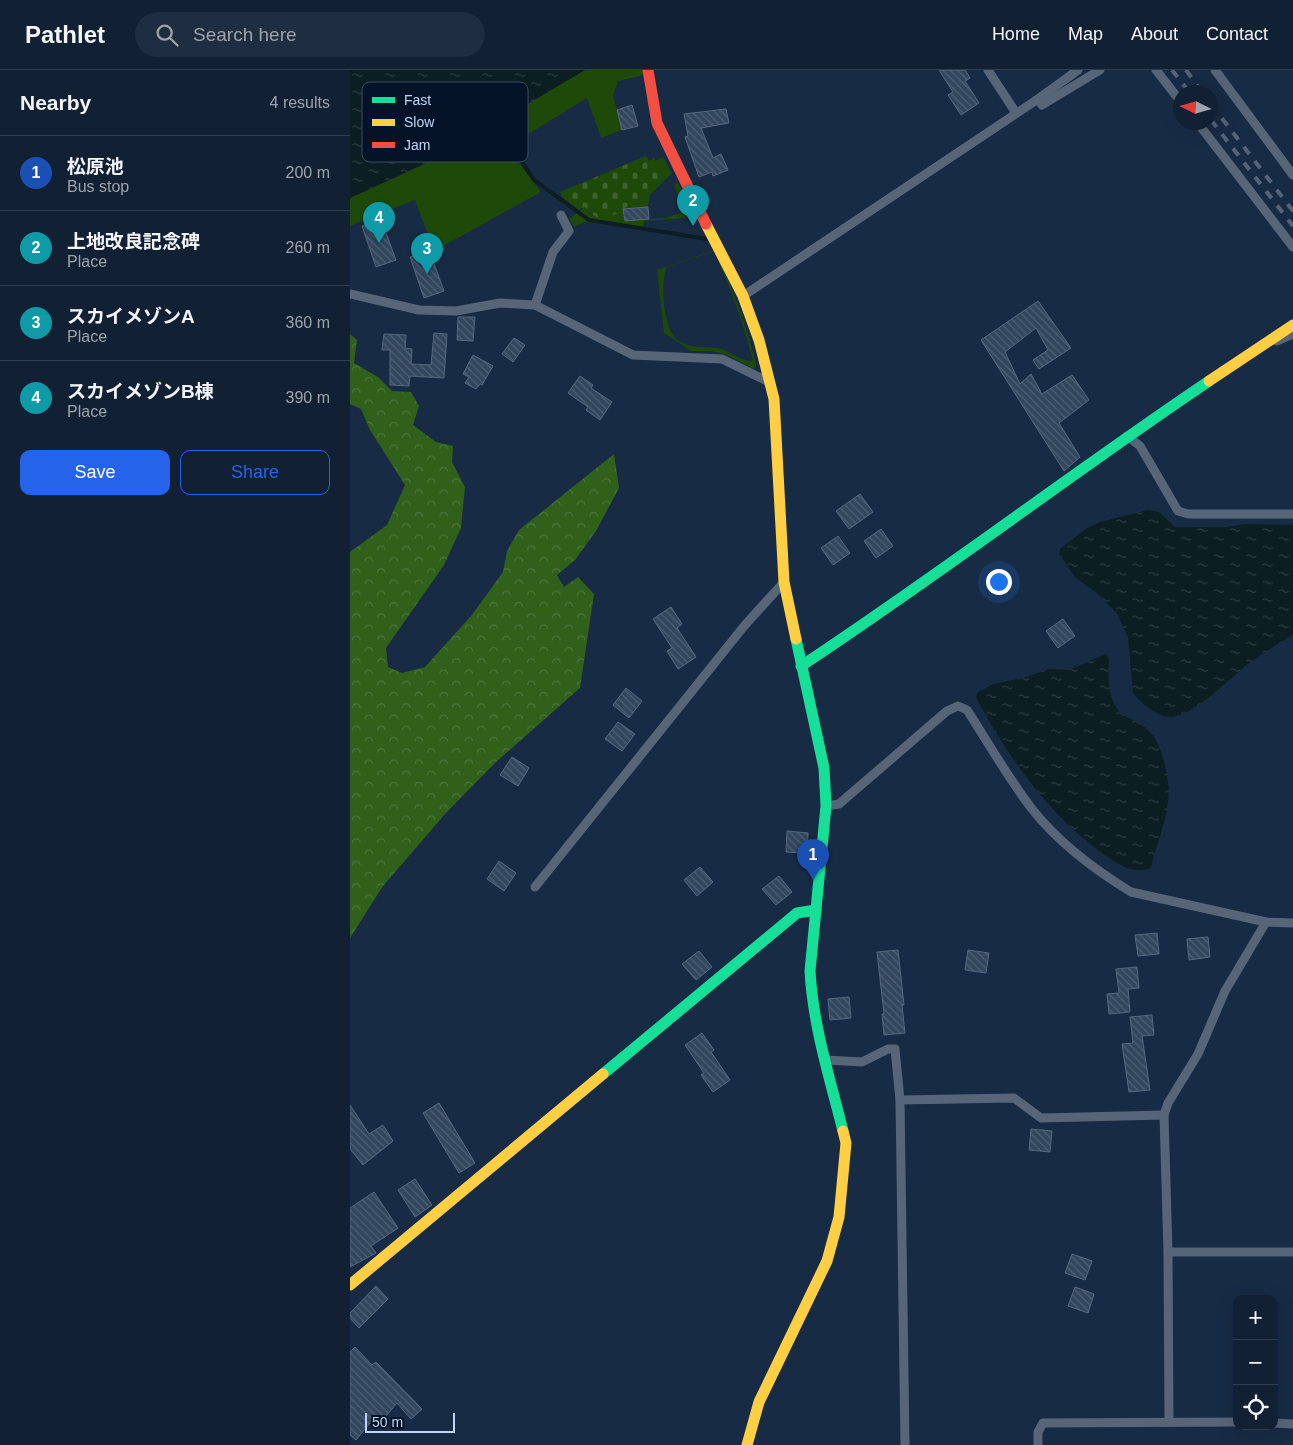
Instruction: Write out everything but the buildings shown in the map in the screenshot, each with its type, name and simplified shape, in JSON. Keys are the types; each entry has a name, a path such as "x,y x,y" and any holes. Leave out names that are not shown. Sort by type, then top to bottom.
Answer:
{"street":[{"path":"648,70 657,123 677,168 743,296 759,340 774,399 784,582 800,666 824,768 826,806 810,971 814,1020 826,1060 846,1143 839,1217 827,1261 759,1402 747,1445"},
{"path":"988,70 1016,113"},
{"path":"743,296 1038,99 1078,70"},
{"path":"1038,99 1042,104 1100,70"},
{"path":"1156,70 1173,93"},
{"path":"1215,70 1293,175"},
{"path":"1202,130 1293,247"},
{"path":"535,305 553,252 569,231 561,215"},
{"path":"350,294 419,310 456,311 500,303 535,305 633,354 722,359 769,382"},
{"path":"800,666 860,626 1128,436 1293,325"},
{"path":"1257,350 1293,334"},
{"path":"1128,436 1140,446 1178,511 1188,514 1293,514"},
{"path":"536,887 739,632 784,582"},
{"path":"826,806 839,804 947,711 958,706 967,710 1031,808 1050,830 1115,882 1132,892 1266,922 1293,923"},
{"path":"350,1285 797,913 816,910"},
{"path":"1169,1421 1168,1252 1164,1115 1168,1103 1198,1054 1225,991 1266,922"},
{"path":"826,1060 862,1062 888,1049 894,1049 900,1100 905,1445"},
{"path":"900,1100 1014,1098 1041,1118 1164,1115"},
{"path":"1168,1252 1293,1252"},
{"path":"1038,1445 1038,1432 1043,1423 1233,1422"},
{"path":"1278,1423 1293,1424"}],"green space":[{"path":"585,70 643,70 644,75 618,81 613,95 622,130 601,138 587,98 528,134 528,104"},
{"path":"646,156 649,161 654,158 663,179 641,196 642,201 622,209 620,213 601,218 597,217 585,207 578,210 562,197 560,192"},
{"path":"663,157 672,173 650,195 648,207 624,210 625,221 665,218 681,213 683,207 674,186 677,182 698,217 644,221 643,229 584,222 574,227 569,219 585,207 592,216 622,209 642,201 640,196 663,179 655,161"},
{"path":"429,162 518,162 541,192 434,251 415,200 350,226 350,198"},
{"path":"715,250 743,321 756,365 754,369 727,355 712,351 691,351 664,333 657,270","holes":["714,251 745,332 753,360 750,361 718,348 692,346 682,343 672,334 669,326 663,294 667,267"]},
{"path":"350,334 357,340 354,363 378,377 392,391 411,392 419,406 413,425 436,442 453,446 452,462 465,487 461,528 444,565 386,648 388,667 402,673 425,667 471,616 503,572 507,551 519,530 614,454 619,488 596,531 575,560 557,575 564,587 578,577 594,594 580,688 496,762 445,814 383,886 350,938 350,552 387,525 405,485 370,430 361,409 350,404"}],"water":[{"path":"350,70 585,70 528,104 528,82 362,82 362,162 429,162 350,198"},
{"path":"1148,510 1159,512 1175,527 1227,527 1245,524 1293,525 1293,635 1247,665 1200,704 1189,711 1171,717 1160,715 1150,709 1133,693 1128,637 1117,614 1099,595 1075,577 1059,554 1060,549 1087,528 1100,522"},
{"path":"1106,654 1109,659 1110,689 1114,704 1124,715 1144,727 1154,737 1162,756 1167,776 1169,793 1166,815 1151,868 1145,870 1133,870 1116,863 1066,823 1017,764 976,698 977,693 993,684 1023,678 1049,669 1068,670"}],"waterway":[{"path":"522,162 534,180 589,220 707,239"}],"railway":[{"path":"1172,70 1184,85"},
{"path":"1186,70 1197,85"},
{"path":"1218,113 1293,211"},
{"path":"1218,129 1293,226"}],"traffic: fast":[{"path":"801,666 904,596 1209,381"},
{"path":"796,639 824,768 826,806 810,971 812,992 823,1052 843,1131"},
{"path":"603,1074 797,913 816,910"}],"traffic: slow":[{"path":"706,224 743,296 759,340 774,399 784,582 796,639"},
{"path":"1209,381 1293,325"},
{"path":"350,1285 603,1074"},
{"path":"747,1445 759,1402 827,1261 839,1217 846,1143 843,1131"}],"traffic: jam":[{"path":"648,70 657,123 706,224"}],"place":[{"name":"上地改良記念碑","path":"693,226"},
{"name":"スカイメゾンB棟","path":"379,243"},
{"name":"スカイメゾンA","path":"427,274"},
{"name":"松原池","path":"813,880"}]}
